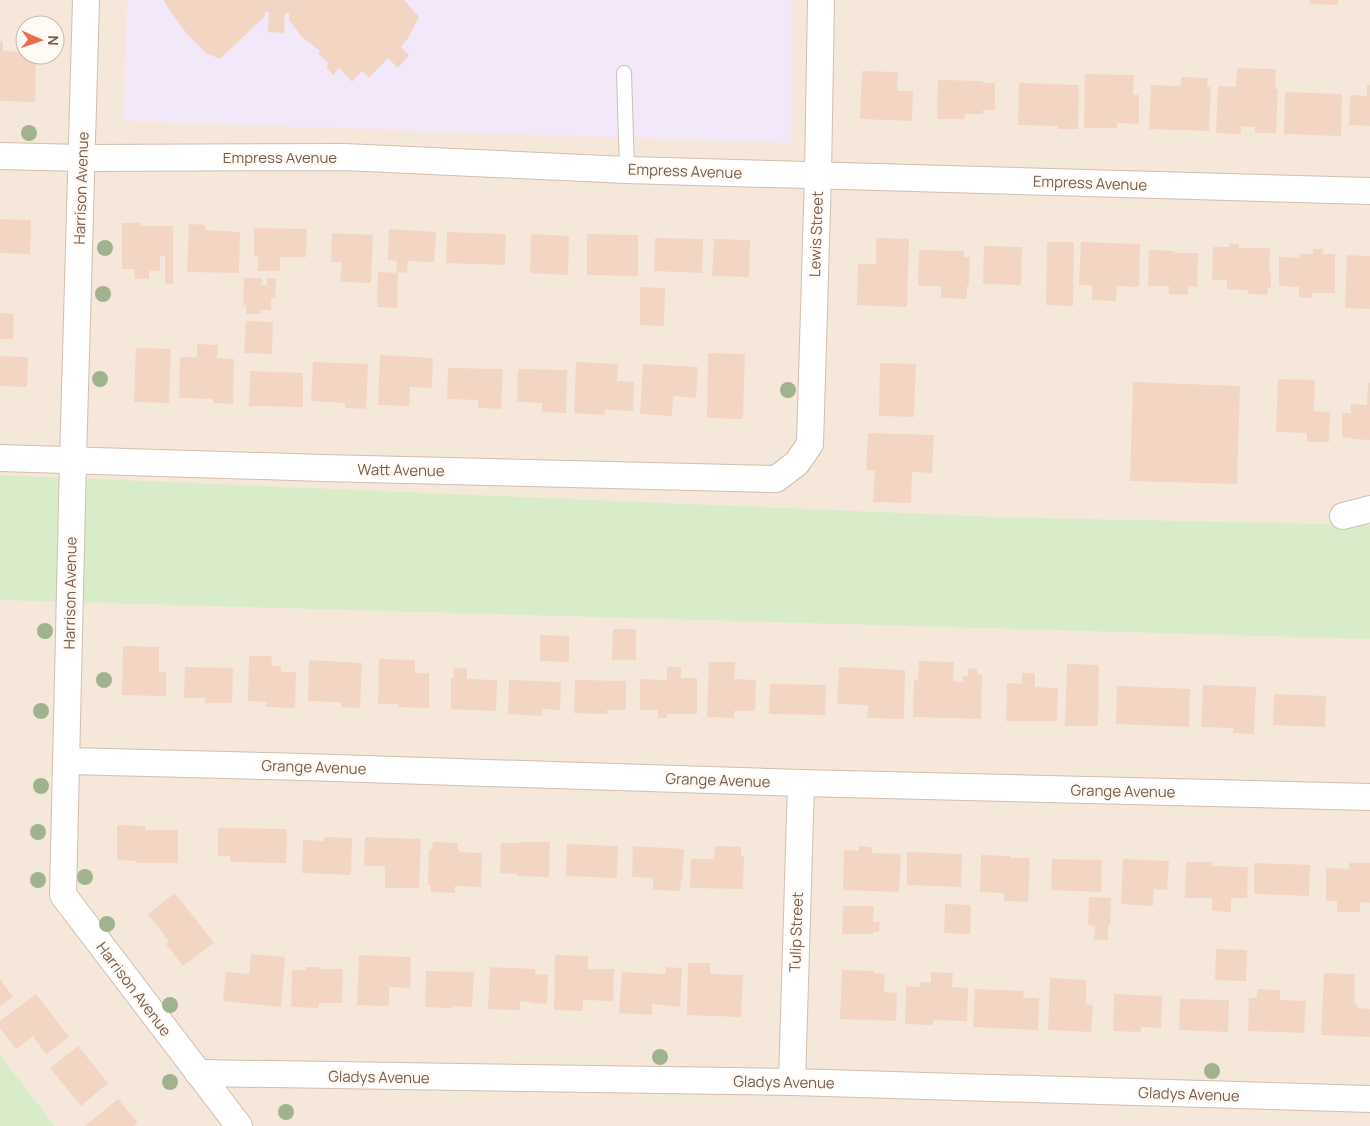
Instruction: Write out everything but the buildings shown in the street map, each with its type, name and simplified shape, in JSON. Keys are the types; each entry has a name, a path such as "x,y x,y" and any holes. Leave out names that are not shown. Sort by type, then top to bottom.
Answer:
{"street":[{"name":"Harrison Avenue","path":"86,0 63,895 239,1126"},
{"name":"Lewis Street","path":"797,463 810,444 821,0"},
{"name":"Empress Avenue","path":"0,156 82,158 344,157 627,170 1370,190"},
{"name":"Watt Avenue","path":"0,458 314,468 776,479 797,463"},
{"path":"1343,516 1370,510"},
{"name":"Grange Avenue","path":"67,761 303,766 801,783 1370,796"},
{"name":"Tulip Street","path":"792,1082 801,783"},
{"name":"Gladys Avenue","path":"198,1073 792,1082 1370,1099"}],"lane":[{"path":"624,73 627,170"}],"shaded area":[{"path":"0,0 1370,0 1370,1126 55,1126 0,1055"},
{"path":"127,0 791,0 791,143 124,121"}],"green space":[{"path":"0,475 996,517 1370,525 1370,639 0,600"},
{"path":"0,1055 55,1126 0,1126"}]}
